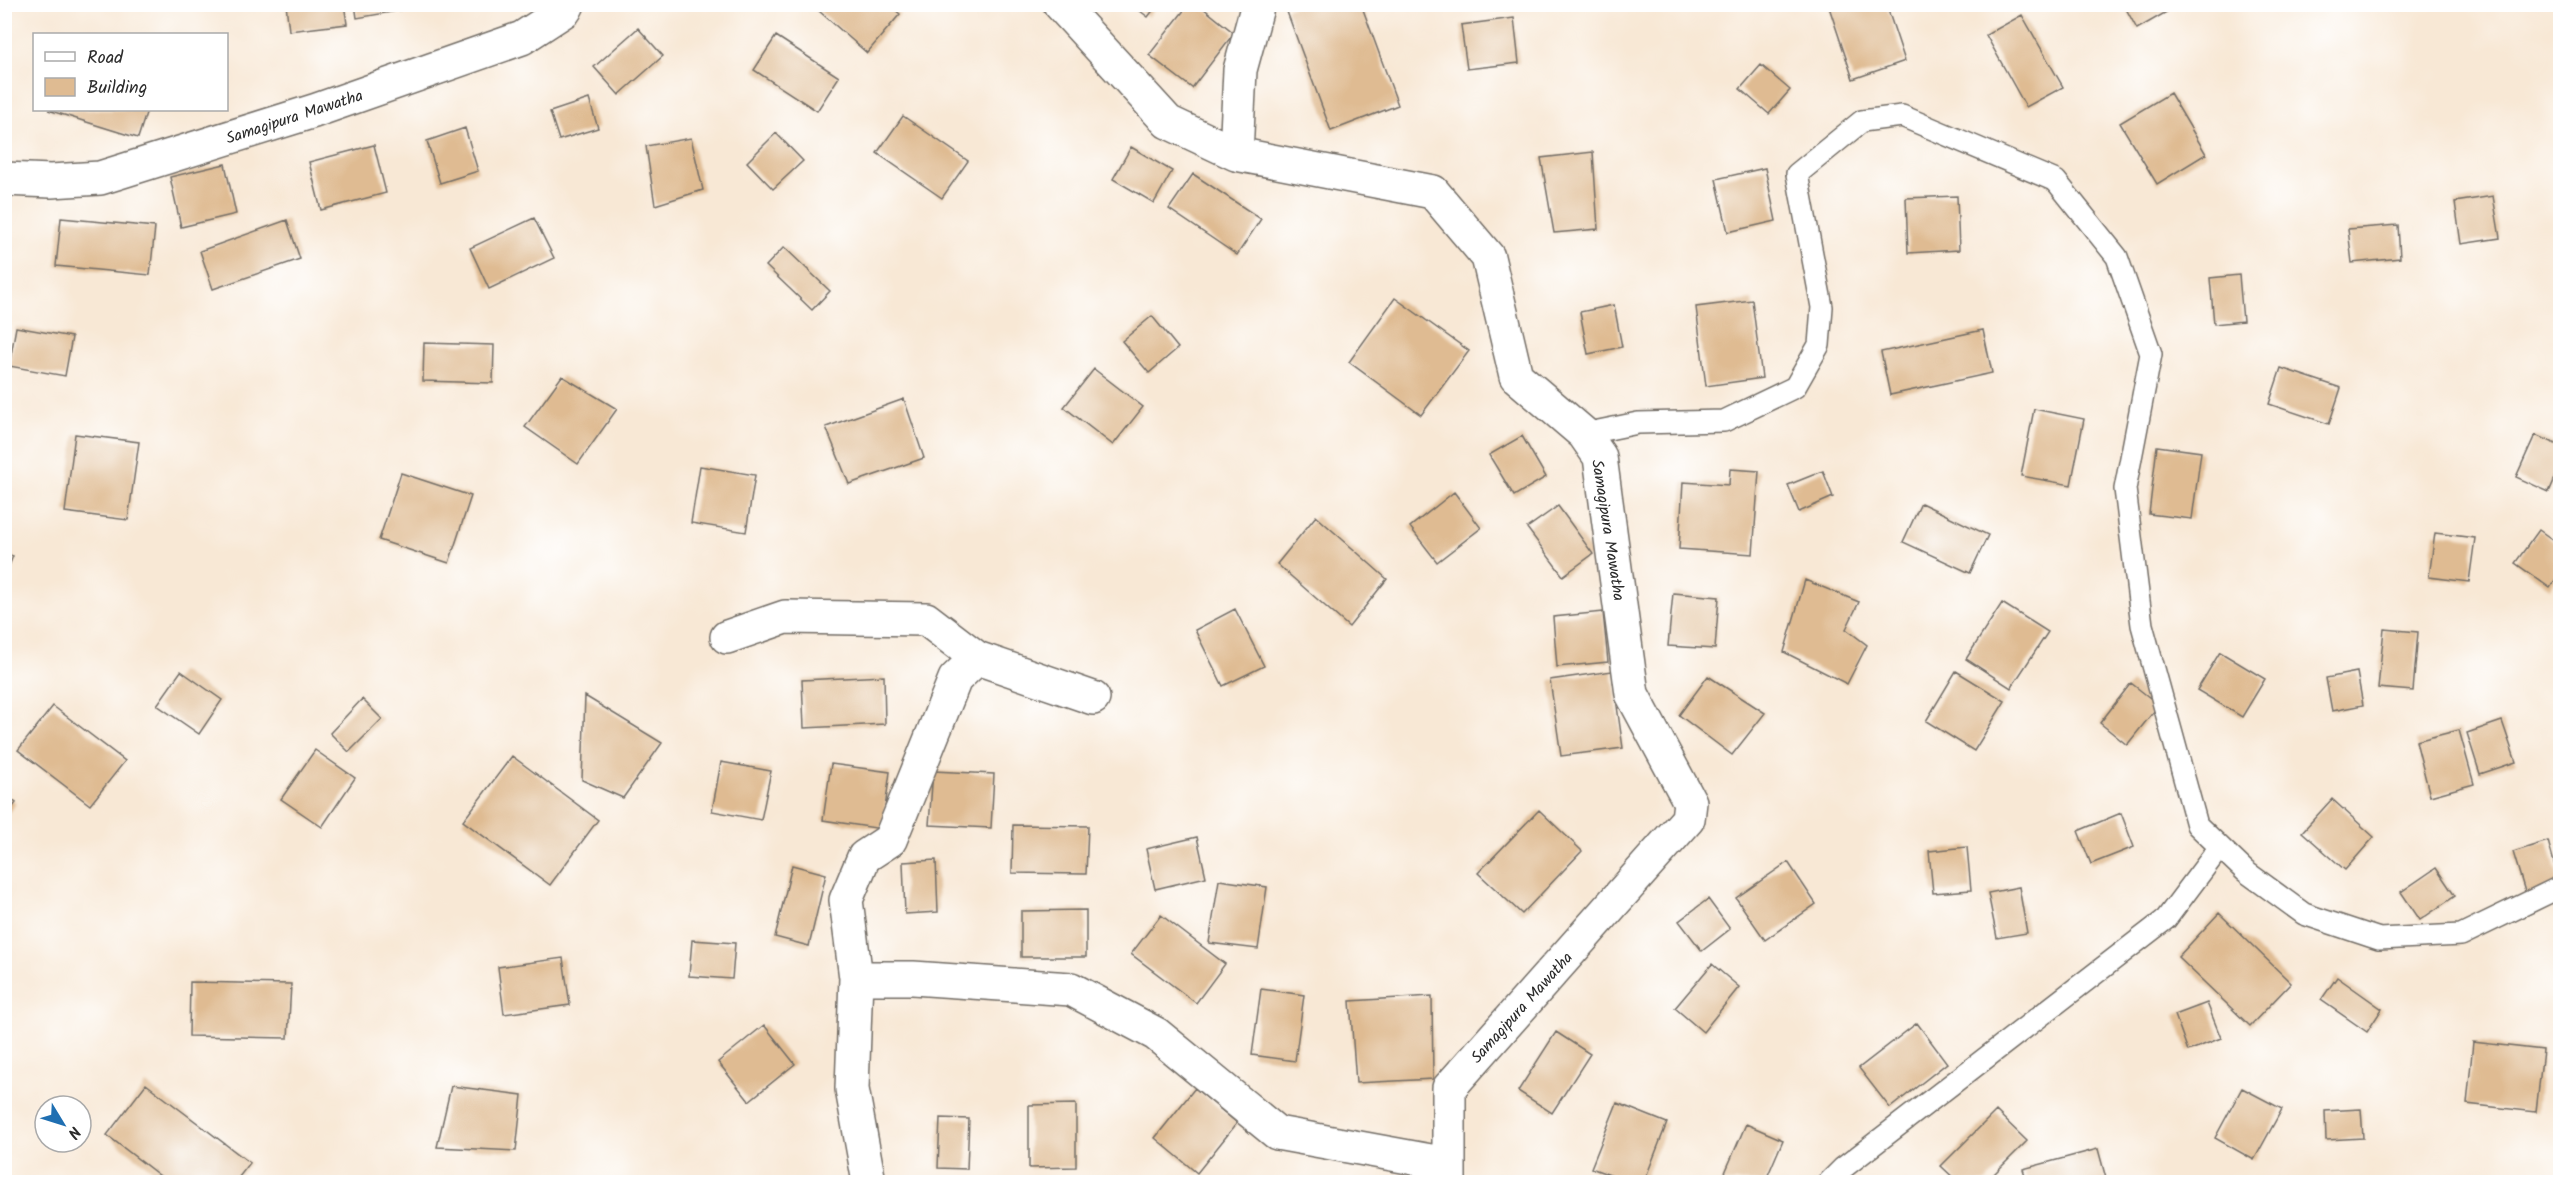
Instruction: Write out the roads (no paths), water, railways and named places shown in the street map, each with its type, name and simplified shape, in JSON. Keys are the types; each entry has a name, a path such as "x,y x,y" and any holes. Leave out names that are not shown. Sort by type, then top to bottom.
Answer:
{"street":[{"name":"Samagipura Mawatha","path":"4,179 51,181 100,178 314,111 522,38 566,10 568,4"},
{"name":"Samagipura Mawatha","path":"1060,4 1168,122 1236,154 1433,192 1488,257 1516,376 1584,434 1600,457 1632,694 1690,802 1688,819 1449,1088 1448,1173"},
{"path":"1236,154 1240,70 1258,4"},
{"path":"727,637 785,617 926,619 977,658 1093,698"},
{"path":"869,1182 852,1089 856,978 846,900 864,857 890,840 955,679 977,658"},
{"path":"856,978 913,978 1071,989 1156,1034 1277,1133 1448,1173"}],"lane":[{"path":"1584,434 1638,423 1724,422 1795,387 1819,345 1822,307 1797,174 1862,121 1902,116 2056,181 2117,257 2151,354 2125,489 2142,625 2197,825 2245,871 2304,914 2379,939 2461,935 2560,887"},
{"path":"1829,1182 1843,1168 2166,919 2220,847"}]}
